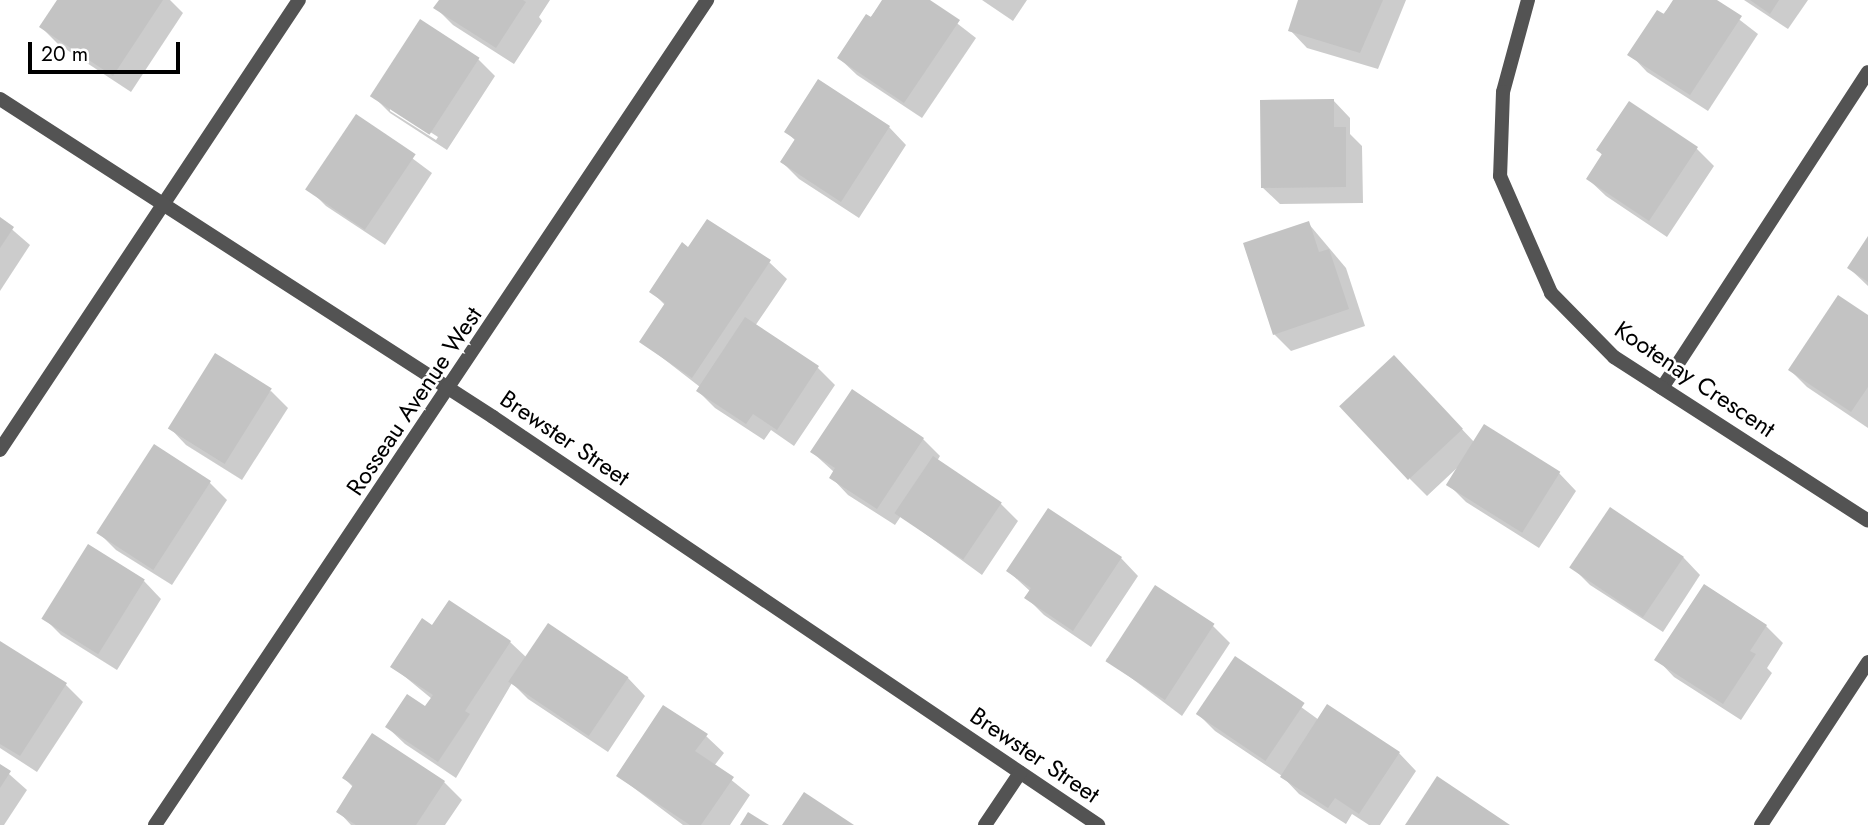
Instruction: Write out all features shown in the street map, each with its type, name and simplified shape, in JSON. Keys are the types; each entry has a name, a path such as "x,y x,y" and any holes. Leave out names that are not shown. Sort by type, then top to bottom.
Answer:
{"street":[{"path":"0,450 299,0"},
{"name":"Rosseau Avenue West","path":"155,825 707,0"},
{"name":"Kootenay Crescent","path":"1528,0 1503,92 1500,176 1551,293 1614,357 1868,521"},
{"path":"1662,388 1868,72"},
{"name":"Brewster Street","path":"0,99 164,202 449,389 1098,825"},
{"path":"1761,825 1868,662"},
{"path":"985,825 1020,773"}],"building":[{"path":"57,0 163,0 113,76 39,27"},
{"path":"439,0 526,2 496,48 433,8"},
{"path":"882,0 930,0 960,20 904,103 837,58 866,14 871,17"},
{"path":"1298,0 1383,0 1360,53 1288,31"},
{"path":"1673,0 1717,0 1742,16 1690,95 1627,55 1657,10 1664,14"},
{"path":"1750,0 1779,0 1770,14"},
{"path":"420,19 480,58 429,135 370,96"},
{"path":"818,79 890,126 841,202 780,162 795,139 784,132"},
{"path":"1334,99 1334,127 1346,127 1346,187 1261,188 1260,100"},
{"path":"1629,101 1698,147 1649,221 1586,179 1602,154 1596,150"},
{"path":"356,114 416,154 365,230 305,189"},
{"path":"0,217 14,227 0,248"},
{"path":"707,219 771,260 692,378 639,342 665,303 649,292 682,242 688,247"},
{"path":"1309,221 1319,252 1329,249 1349,309 1273,335 1243,243"},
{"path":"1868,236 1868,282 1847,268"},
{"path":"1838,295 1868,315 1868,387 1851,412 1788,370"},
{"path":"745,317 819,366 777,430 753,414 746,424 696,391"},
{"path":"215,353 272,389 225,464 168,428"},
{"path":"1394,355 1463,429 1408,480 1339,406"},
{"path":"852,389 924,438 877,509 829,478 835,468 810,452"},
{"path":"1484,424 1560,472 1522,533 1446,485"},
{"path":"154,444 211,481 153,570 96,533"},
{"path":"933,456 1002,502 963,560 894,513"},
{"path":"1610,507 1684,557 1643,617 1569,568"},
{"path":"1048,508 1122,557 1073,631 1024,598 1031,588 1006,571"},
{"path":"88,544 145,580 98,654 41,619"},
{"path":"1704,584 1767,625 1750,651 1756,654 1723,704 1654,660"},
{"path":"1155,585 1215,624 1165,700 1105,661"},
{"path":"449,600 511,641 465,711 470,714 438,762 385,727 407,694 425,706 433,695 390,667 422,618 432,625"},
{"path":"548,623 628,677 589,736 508,682"},
{"path":"0,641 67,683 20,756 0,744"},
{"path":"1235,656 1305,703 1265,761 1196,714"},
{"path":"1327,704 1400,752 1359,814 1335,798 1328,808 1280,777"},
{"path":"663,705 708,734 695,751 734,777 701,825 690,825 616,776"},
{"path":"372,733 445,781 416,825 356,825 336,812 353,785 342,778"},
{"path":"0,764 11,771 0,788"},
{"path":"1437,776 1510,825 1405,825"},
{"path":"804,792 854,825 782,825"},
{"path":"748,812 769,825 740,825"}]}
